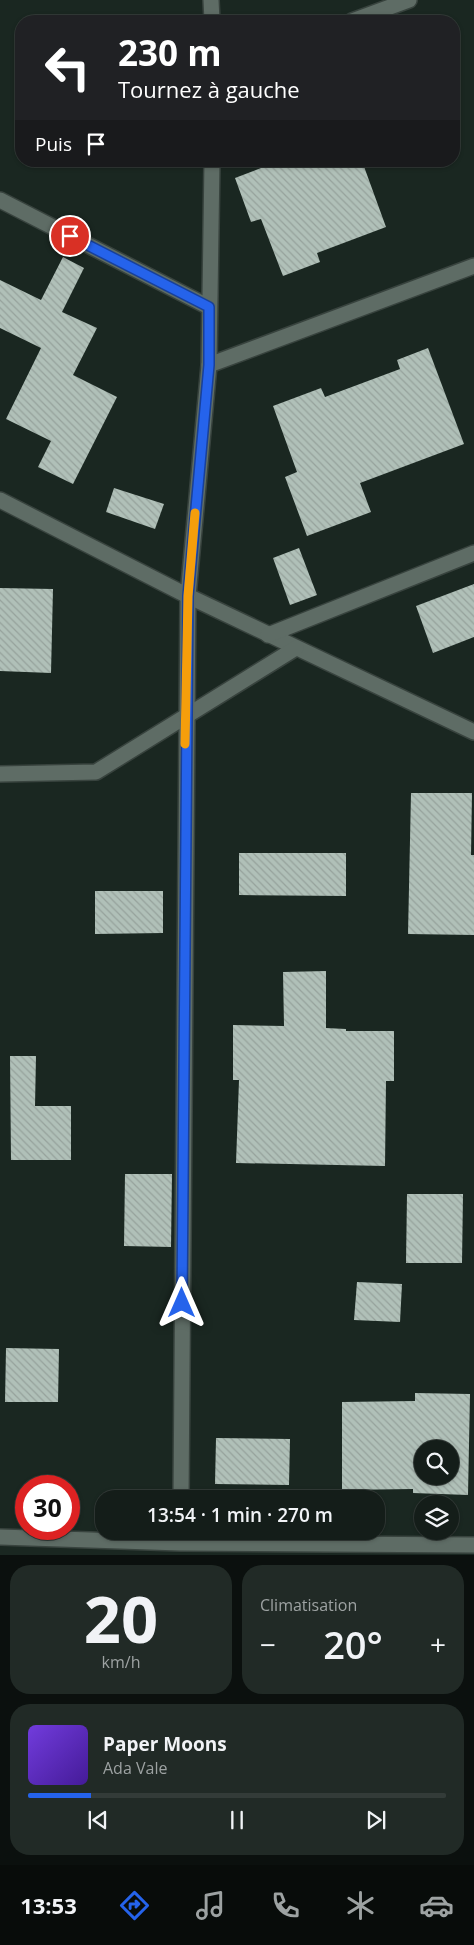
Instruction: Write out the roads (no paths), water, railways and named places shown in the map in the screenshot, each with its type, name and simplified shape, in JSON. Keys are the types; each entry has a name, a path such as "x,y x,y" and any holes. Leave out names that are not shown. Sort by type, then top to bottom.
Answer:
{"street":[{"path":"211,0 212,15"},
{"path":"368,15 409,0"},
{"path":"181,1490 188,596 209,365 212,167"},
{"path":"0,200 209,307"},
{"path":"209,365 474,266"},
{"path":"0,500 188,596 474,732"},
{"path":"268,635 474,553"},
{"path":"0,774 96,772 296,648"},
{"path":"0,1537 180,1543 474,1545"}]}
